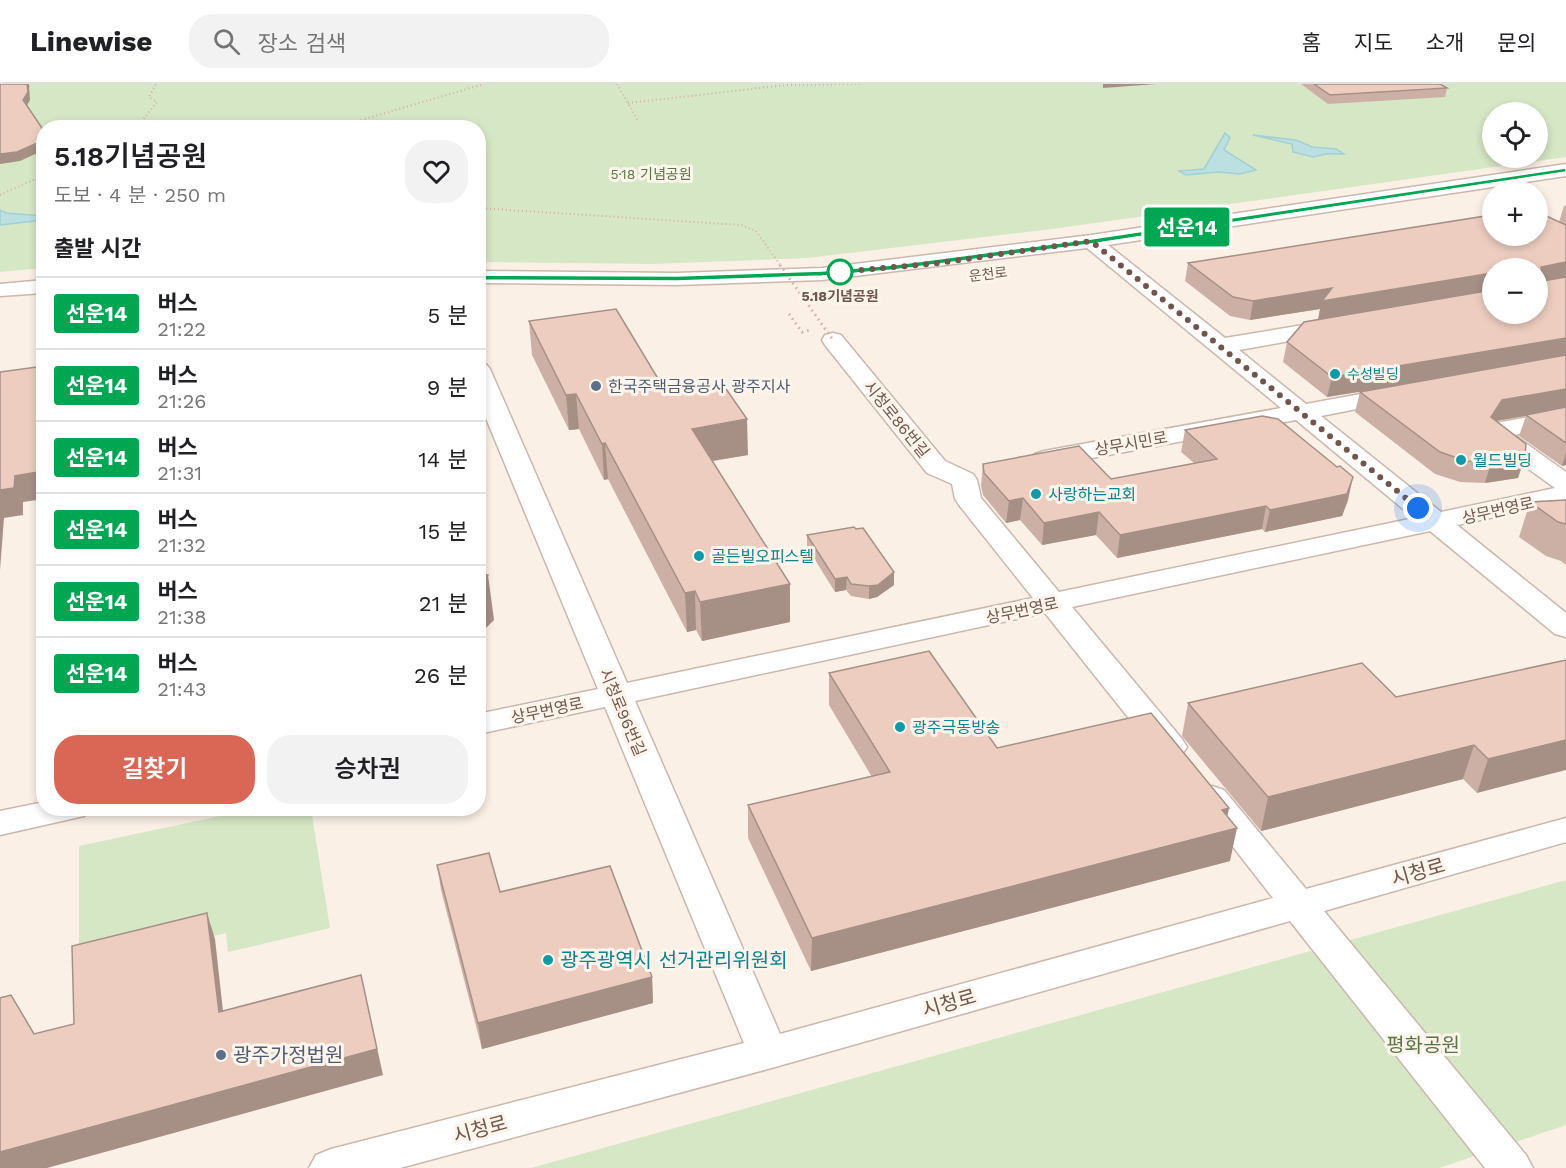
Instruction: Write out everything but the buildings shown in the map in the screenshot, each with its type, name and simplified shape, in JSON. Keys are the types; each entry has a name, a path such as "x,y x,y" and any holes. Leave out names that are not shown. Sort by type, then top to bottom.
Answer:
{"street":[{"name":"운천로","path":"486,277 677,279 822,274 939,263 1566,170"},
{"path":"1548,190 1566,187"},
{"path":"1041,268 1482,199"},
{"path":"1091,241 1566,628"},
{"name":"운천로","path":"486,297 754,294 869,287 1008,272"},
{"path":"0,290 36,287"},
{"path":"0,310 36,308"},
{"path":"1221,346 1353,323"},
{"name":"시청로86번길","path":"823,335 936,467 975,475 968,499 1300,905 1511,1168"},
{"name":"시청로96번길","path":"486,388 768,1053"},
{"name":"상무시민로","path":"1021,463 1416,391"},
{"path":"1566,417 1505,428 1500,437 1566,484"},
{"name":"상무번영로","path":"486,722 1566,494"},
{"path":"0,823 36,816"},
{"name":"시청로","path":"331,1168 768,1053 1566,830"}],"path":[{"path":"142,120 157,102 149,97 156,84"},
{"path":"365,120 484,84"},
{"path":"617,84 639,122"},
{"path":"628,103 787,86 863,84"},
{"path":"0,195 36,179"},
{"path":"486,209 741,225 756,231 823,335"},
{"path":"789,314 802,332 823,335"}],"green space":[{"name":"5·18 기념공원","path":"0,84 1566,84 1566,157 1548,160 1548,102 1482,102 1482,168 1487,168 1052,229 807,258 652,264 486,262 486,120 36,120 36,269 0,272"},
{"path":"220,816 312,816 330,928 228,952 226,933 79,967 79,846"},
{"name":"평화공원","path":"1566,880 1566,1125 1439,1168 531,1168"}],"water":[{"path":"1225,133 1230,138 1224,150 1256,170 1240,174 1218,172 1186,175 1179,171 1204,169"},
{"path":"1253,135 1296,140 1312,147 1336,149 1344,154 1313,157 1293,152 1292,144"},
{"path":"0,210 6,213 36,215 36,221 0,225"}],"bus line":[{"name":"선운14","path":"486,277 677,279 822,274 939,263 1566,170"}],"place":[{"name":"5.18기념공원","path":"840,272"},
{"name":"수성빌딩","path":"1335,374"},
{"name":"한국주택금융공사 광주지사","path":"596,386"},
{"name":"월드빌딩","path":"1461,460"},
{"name":"사랑하는교회","path":"1036,494"},
{"name":"골든빌오피스텔","path":"699,556"},
{"name":"광주극동방송","path":"900,727"},
{"name":"광주광역시 선거관리위원회","path":"548,960"},
{"name":"광주가정법원","path":"221,1055"}],"route":[{"path":"840,272 939,263 1091,241 1418,508"}]}
